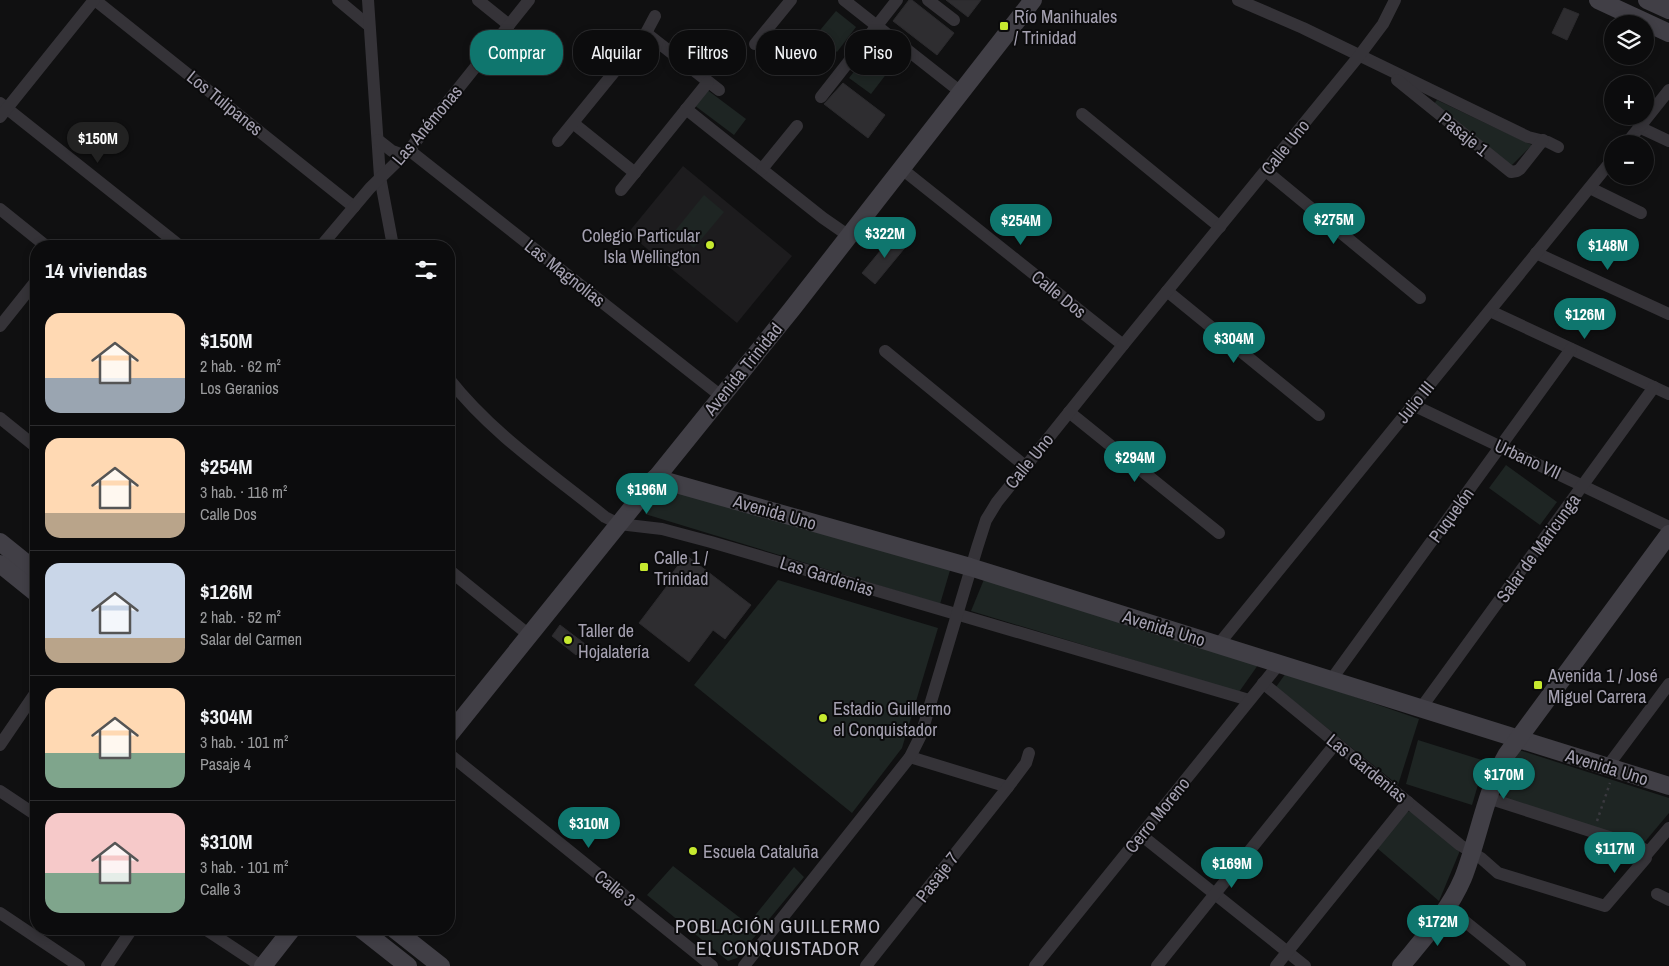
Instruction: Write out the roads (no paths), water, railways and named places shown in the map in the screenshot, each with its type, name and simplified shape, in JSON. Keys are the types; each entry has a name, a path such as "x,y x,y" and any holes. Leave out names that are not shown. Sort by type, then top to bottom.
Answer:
{"street":[{"path":"95,0 2,110 172,240"},
{"name":"Los Tulipanes","path":"95,0 354,206"},
{"path":"338,0 368,24"},
{"path":"368,0 368,24 380,177 392,240"},
{"path":"478,0 509,24"},
{"name":"Las Anémonas","path":"326,240 380,177 406,152 529,0"},
{"path":"755,44 790,0"},
{"path":"844,0 962,93"},
{"path":"821,97 896,0"},
{"path":"928,0 954,20"},
{"name":"Avenida Trinidad","path":"455,727 849,236 1033,0"},
{"name":"Pasaje 1","path":"1238,0 1303,28 1528,137 1543,140 1558,147"},
{"name":"Calle Uno","path":"744,966 910,757 921,735 970,567 982,530 991,511 1025,466 1359,56 1382,24 1394,0"},
{"path":"1598,0 1669,33"},
{"path":"1647,0 1669,10"},
{"path":"648,30 656,16"},
{"path":"659,43 719,90"},
{"name":"Pasaje 1","path":"1381,67 1511,172 1517,171 1543,140"},
{"path":"558,141 612,75"},
{"path":"621,190 708,82"},
{"path":"1633,135 1669,90"},
{"path":"686,109 823,218 849,236"},
{"path":"1082,114 1220,226"},
{"path":"573,123 635,173"},
{"path":"762,169 797,126"},
{"path":"1639,127 1669,141"},
{"path":"378,140 392,151 406,152"},
{"name":"Las Magnolias","path":"406,152 721,396"},
{"name":"Calle Dos","path":"902,169 1123,345"},
{"name":"Julio III","path":"1218,645 1604,170"},
{"path":"1266,171 1420,298"},
{"path":"1590,188 1641,213"},
{"path":"0,209 39,240"},
{"path":"1536,253 1669,314"},
{"path":"0,326 30,288"},
{"path":"1167,291 1319,415"},
{"path":"1490,311 1669,394"},
{"name":"Puquelón","path":"1331,680 1571,349"},
{"path":"885,352 1025,466"},
{"name":"Las Gardenias","path":"455,386 495,428 605,517 618,524 662,529 694,537 1249,700"},
{"name":"Salar de Maricunga","path":"1421,708 1654,387"},
{"name":"Urbano VII","path":"1413,405 1669,527"},
{"path":"1069,412 1219,533"},
{"path":"0,418 30,442"},
{"name":"Avenida Uno","path":"655,478 970,567 1669,786"},
{"path":"1401,966 1448,907 1472,852 1498,769 1517,738 1669,534"},
{"path":"0,542 30,566"},
{"path":"1,567 30,589"},
{"path":"455,575 529,635"},
{"name":"Cerro Moreno","path":"1035,966 1279,664"},
{"name":"Las Gardenias","path":"1263,683 1460,845 1486,862 1498,873 1605,906 1644,861 1646,854"},
{"path":"1611,768 1669,684"},
{"path":"0,746 30,701"},
{"path":"1157,966 1336,743"},
{"name":"Pasaje 7","path":"866,966 1008,787 1026,763 1029,753"},
{"path":"910,757 1008,787"},
{"name":"Calle 3","path":"455,759 712,966"},
{"path":"0,791 30,811"},
{"path":"1488,798 1640,847 1646,854 1669,828"},
{"path":"1276,966 1408,802"},
{"path":"1141,834 1305,966"},
{"path":"1657,894 1669,900"},
{"path":"1448,907 1520,966"},
{"path":"0,913 30,933"},
{"path":"33,935 79,966"},
{"path":"107,966 128,935"},
{"path":"214,935 262,966 287,935"},
{"path":"369,935 408,966"},
{"path":"402,935 441,966"}],"place":[{"name":"Río Manihuales / Trinidad","path":"1004,26"},
{"name":"Colegio Particular Isla Wellington","path":"710,245"},
{"name":"Calle 1 / Trinidad","path":"644,567"},
{"name":"Taller de Hojalatería","path":"568,640"},
{"name":"Avenida 1 / José Miguel Carrera","path":"1538,685"},
{"name":"Estadio Guillermo el Conquistador","path":"823,718"},
{"name":"Escuela Cataluña","path":"693,851"}],"district":[{"name":"POBLACIÓN GUILLERMO EL CONQUISTADOR","path":"778,937"}]}
